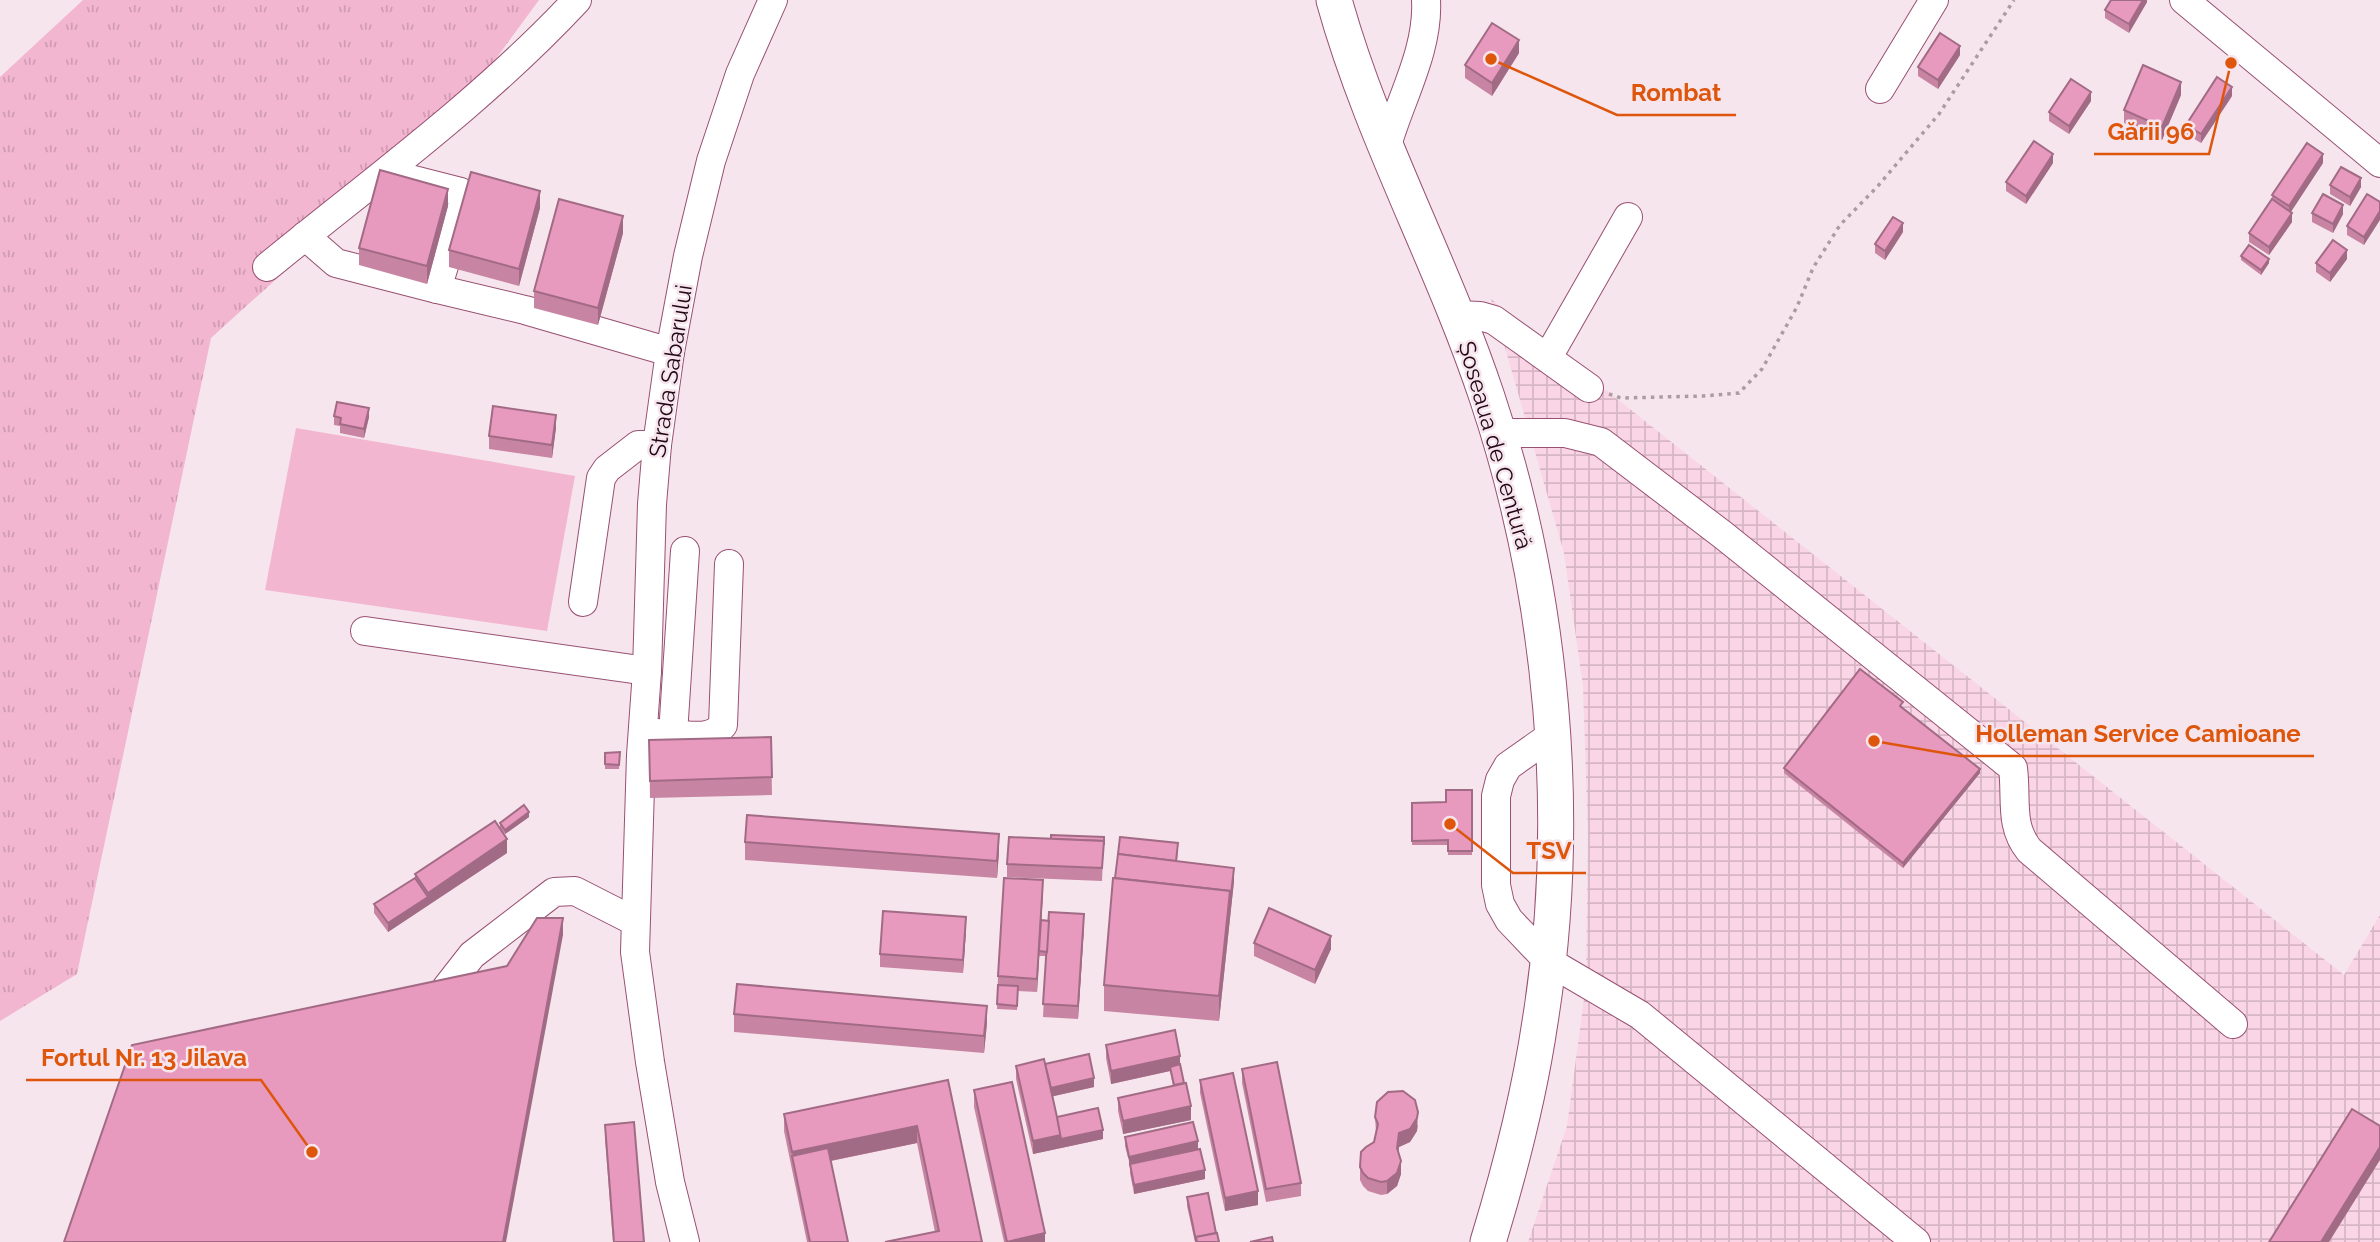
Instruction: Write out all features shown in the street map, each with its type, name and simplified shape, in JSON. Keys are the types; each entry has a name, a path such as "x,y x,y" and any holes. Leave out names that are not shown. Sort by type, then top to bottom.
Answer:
{"main road":[{"name":"Șoseaua de Centură","path":"1334,0 1386,149 1457,315 1498,433 1516,496 1531,568 1545,660 1552,735 1554,880 1548,961 1530,1081 1513,1156 1488,1242"}],"street":[{"path":"267,267 473,99 551,28 577,0"},
{"name":"Strada Sabarului","path":"685,1242 670,1182 635,952 634,920 647,670 652,504 670,352 688,256 711,161 740,74 773,0"},
{"path":"1386,149 1419,51 1427,13 1426,0"},
{"path":"1880,89 1934,0"},
{"path":"2197,5 2380,163"},
{"path":"409,178 461,192 465,197 437,289"},
{"path":"1548,357 1628,217"},
{"path":"304,236 336,263 525,310 670,352"},
{"path":"1457,315 1494,320 1589,388"},
{"path":"1498,433 1565,433 1601,442 1723,535 1970,733 2013,768 2016,789 2015,817 2019,838 2029,850 2233,1024"},
{"path":"583,602 601,478 607,469 638,445 657,444"},
{"path":"673,734 685,551"},
{"path":"642,744 673,734 710,736 718,732 723,725 729,564"},
{"path":"365,631 647,670"},
{"path":"1552,735 1508,766 1500,780 1496,796 1496,885 1500,904 1509,920 1548,961 1640,1015 1916,1242"},
{"path":"424,1027 447,987 472,955 554,892 575,891 634,920"}],"path":[{"path":"1589,388 1621,398 1739,393 1762,369 1797,307 1813,268 1840,225 1877,187 1939,114 2014,0"}],"shaded area":[{"path":"1491,299 2344,975 2380,915 2380,1242 1528,1242 1567,1126 1586,984 1588,836 1583,686 1564,553"}],"green space":[{"path":"83,0 539,0 448,124 211,338 77,974 0,1021 0,77"},
{"path":"296,428 575,476 547,631 265,590"}],"building":[{"path":"2111,0 2143,0 2129,24 2105,10"},
{"path":"1492,23 1519,40 1492,83 1465,65"},
{"path":"1940,33 1960,46 1938,80 1918,67"},
{"path":"2143,65 2181,82 2162,127 2124,110"},
{"path":"2217,77 2232,87 2201,134 2186,125"},
{"path":"2071,79 2091,92 2069,126 2049,112"},
{"path":"2034,141 2053,154 2026,196 2006,182"},
{"path":"2307,143 2323,154 2289,206 2272,195"},
{"path":"2341,167 2361,178 2350,197 2330,185"},
{"path":"380,170 448,189 427,266 359,248"},
{"path":"471,172 540,191 519,269 449,250"},
{"path":"2323,194 2343,205 2333,224 2312,213"},
{"path":"2367,194 2380,202 2380,211 2364,237 2347,226"},
{"path":"559,199 623,216 598,308 534,291"},
{"path":"2272,199 2292,213 2269,247 2249,233"},
{"path":"1893,217 1903,223 1885,251 1875,244"},
{"path":"2333,240 2347,250 2330,273 2316,263"},
{"path":"2249,245 2269,259 2261,270 2241,256"},
{"path":"337,402 369,408 364,429 340,424 341,418 334,416"},
{"path":"493,406 556,415 552,445 489,436"},
{"path":"1860,669 1903,702 1900,706 1980,769 1903,863 1784,768"},
{"path":"771,737 772,777 650,781 649,740"},
{"path":"620,752 619,765 605,764 605,753"},
{"path":"1446,790 1472,790 1472,851 1448,851 1448,840 1412,841 1412,803 1446,802"},
{"path":"524,805 529,812 505,830 500,823"},
{"path":"747,815 999,834 997,861 745,842"},
{"path":"495,821 507,839 428,893 415,874"},
{"path":"1051,835 1104,837 1104,841 1051,839"},
{"path":"1009,837 1104,841 1102,868 1007,864"},
{"path":"1120,837 1178,843 1176,861 1118,854"},
{"path":"1118,854 1234,868 1230,903 1230,891 1115,878"},
{"path":"415,878 428,897 388,923 374,904"},
{"path":"1004,878 1043,880 1037,979 998,976"},
{"path":"1113,878 1230,891 1219,996 1104,985"},
{"path":"1269,908 1331,936 1315,970 1254,943"},
{"path":"883,911 966,917 963,960 880,954"},
{"path":"1049,912 1084,914 1078,1006 1043,1004"},
{"path":"537,918 563,918 503,1242 64,1242 132,1045 507,966"},
{"path":"1041,920 1049,921 1047,952 1039,951"},
{"path":"737,984 987,1006 984,1036 734,1014"},
{"path":"998,985 1018,986 1017,1006 997,1004"},
{"path":"1175,1030 1180,1056 1111,1071 1106,1045"},
{"path":"1089,1054 1094,1078 1051,1088 1045,1064"},
{"path":"1044,1059 1061,1135 1033,1141 1016,1066"},
{"path":"1277,1062 1301,1183 1266,1189 1242,1069"},
{"path":"1180,1064 1184,1083 1174,1085 1170,1067"},
{"path":"1233,1073 1258,1191 1225,1198 1200,1080"},
{"path":"948,1080 982,1242 885,1242 939,1231 917,1126 792,1152 784,1114"},
{"path":"1012,1082 1045,1233 1007,1242 974,1090"},
{"path":"1186,1083 1191,1106 1123,1121 1118,1098"},
{"path":"1403,1091 1415,1100 1418,1112 1410,1129 1399,1133 1397,1148 1401,1161 1397,1173 1387,1181 1368,1178 1360,1167 1361,1152 1374,1142 1378,1124 1375,1117 1377,1102 1388,1092"},
{"path":"1098,1108 1103,1130 1061,1139 1057,1117"},
{"path":"2352,1109 2380,1126 2380,1147 2321,1242 2269,1242"},
{"path":"634,1122 644,1242 614,1242 605,1125"},
{"path":"1193,1122 1198,1141 1129,1157 1125,1137"},
{"path":"828,1148 848,1242 810,1242 792,1156"},
{"path":"1200,1149 1205,1170 1134,1185 1130,1164"},
{"path":"1208,1193 1216,1233 1196,1237 1196,1241 1187,1197"},
{"path":"1217,1233 1219,1242 1197,1242 1196,1237"},
{"path":"1272,1237 1273,1242 1250,1242"}],"place":[{"name":"Rombat","path":"1491,59"},
{"name":"Gării 96","path":"2231,63"},
{"name":"Holleman Service Camioane","path":"1874,741"},
{"name":"TSV","path":"1450,824"},
{"name":"Fortul Nr. 13 Jilava","path":"312,1152"}]}
